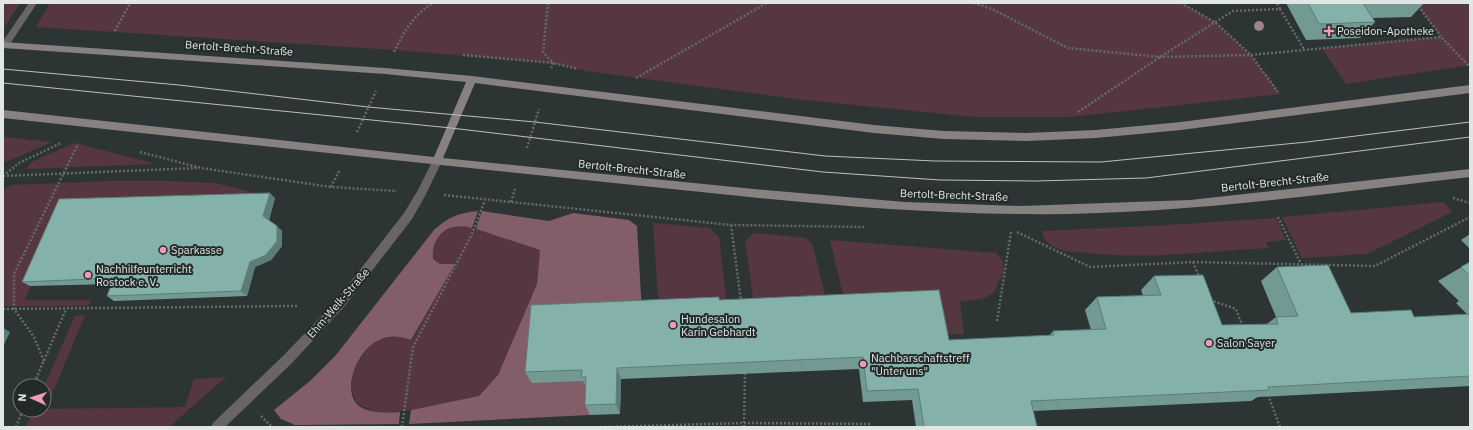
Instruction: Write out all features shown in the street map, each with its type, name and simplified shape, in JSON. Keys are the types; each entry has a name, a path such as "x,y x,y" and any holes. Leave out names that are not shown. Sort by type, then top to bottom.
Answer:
{"main road":[{"name":"Bertolt-Brecht-Straße","path":"4,45 385,71 472,79 874,128 944,135 1026,137 1096,134 1181,126 1470,88"},
{"path":"437,161 472,79"},
{"name":"Bertolt-Brecht-Straße","path":"3,114 301,145 347,152 765,194 897,205 1021,210 1190,204 1470,173"}],"street":[{"path":"4,45 33,3"},
{"name":"Ehm-Welk-Straße","path":"217,427 287,360 339,305 393,237 422,193 437,161"}],"path":[{"path":"115,31 130,3"},
{"path":"331,187 395,50 412,18 422,9 433,3"},
{"path":"548,3 543,52 553,63"},
{"path":"643,79 635,78 768,3"},
{"path":"974,3 992,8 1068,48 1160,57 1251,55 1441,36"},
{"path":"1181,3 1216,23 1251,55 1280,94 1272,95"},
{"path":"1277,3 1304,49"},
{"path":"1416,3 1441,36 1469,66"},
{"path":"1076,112 1233,11 1280,9"},
{"path":"395,50 403,50"},
{"path":"458,55 553,63 580,70"},
{"path":"511,202 553,63"},
{"path":"1462,67 1469,66"},
{"path":"44,361 34,337 14,309 14,274 80,140"},
{"path":"3,176 19,163 64,142"},
{"path":"3,176 201,168 331,187 422,193 731,224 871,227"},
{"path":"402,427 413,347 472,234 485,200"},
{"path":"1277,215 1301,264"},
{"path":"997,321 1011,230 1090,267 1193,262 1375,266 1470,217"},
{"path":"731,224 742,308"},
{"path":"1193,262 1202,284"},
{"path":"1207,299 1236,309 1244,330"},
{"path":"3,309 297,306"},
{"path":"37,378 66,309"},
{"path":"744,425 746,370"},
{"path":"1267,394 1280,427"},
{"path":"604,427 870,424 870,427"}],"shaded area":[{"path":"3,3 20,3 5,26 3,26"},
{"path":"50,3 1181,3 1216,23 1251,55 1280,94 1070,117 974,117 804,100 586,71 553,63 395,50 36,27"},
{"path":"1416,3 1470,3 1470,65 1346,84 1322,48 1440,37"},
{"path":"3,137 52,142 3,163"},
{"path":"75,143 156,164 27,169 31,162"},
{"path":"110,181 215,183 275,198 66,205 25,300 91,300 88,306 3,306 3,191 11,185"},
{"path":"1444,202 1452,212 1367,254 1302,258 1282,217"},
{"path":"478,211 472,228 464,226 449,228 438,237 433,250 433,259 440,264 455,264 411,340 387,337 379,340 365,351 355,368 351,387 352,395 356,403 360,407 371,411 400,412 399,424 295,425 281,419 274,410 310,381 336,355 434,230 454,216"},
{"path":"482,211 549,221 573,213 629,220 637,226 642,313 587,381 591,388 590,415 409,424 411,410 479,396 498,375 537,284 540,250 476,229"},
{"path":"1276,218 1286,240 1266,242 1269,248 1134,256 1111,255 1068,252 1051,245 1042,235 1042,231"},
{"path":"653,223 709,228 719,237 729,324 659,312"},
{"path":"463,225 540,250 537,284 498,375 479,396 411,410 383,413 369,410 357,403 351,390 352,375 359,361 367,349 377,340 399,336 412,340 454,264 440,264 433,259 436,239 444,231"},
{"path":"754,233 806,238 813,246 828,308 755,311 745,241"},
{"path":"830,240 996,253 1003,261 1004,271 994,292 985,298 960,302 964,334 939,334 846,307"},
{"path":"85,315 52,395 52,378 48,378 75,316"},
{"path":"226,377 169,427 26,427 30,418 52,418 52,409 185,407 194,379"}],"building":[{"path":"1308,3 1363,3 1375,22 1319,24"},
{"name":"Sparkasse","path":"270,193 263,216 277,226 277,241 266,255 250,262 241,291 107,296 114,278 22,282 59,199"},
{"path":"1470,262 1470,276 1461,267"},
{"path":"1328,265 1351,313 1411,310 1414,317 1470,314 1470,376 1268,387 1269,390 1031,401 1037,427 924,427 918,389 867,391 863,357 617,368 616,404 585,405 586,377 581,377 582,370 525,372 531,305 719,297 719,300 939,290 949,340 1054,335 1053,331 1106,329 1097,297 1161,295 1154,276 1203,275 1222,325 1278,324 1276,317 1298,316 1277,267"}],"tram line":[{"path":"3,69 179,85 368,107 535,122 825,156 935,161 1101,162 1307,142 1470,122"},
{"path":"3,83 451,128 823,172 940,180 1036,181 1146,178 1470,137"}],"place":[{"name":"Poseidon-Apotheke","path":"1329,31"},
{"name":"Sparkasse","path":"163,250"},
{"name":"Nachhilfeunterricht Rostock e. V.","path":"88,275"},
{"name":"Hundesalon Karin Gebhardt","path":"673,325"},
{"name":"Salon Sayer","path":"1209,343"},
{"name":"Nachbarschaftstreff \"Unter uns\"","path":"863,364"}]}
